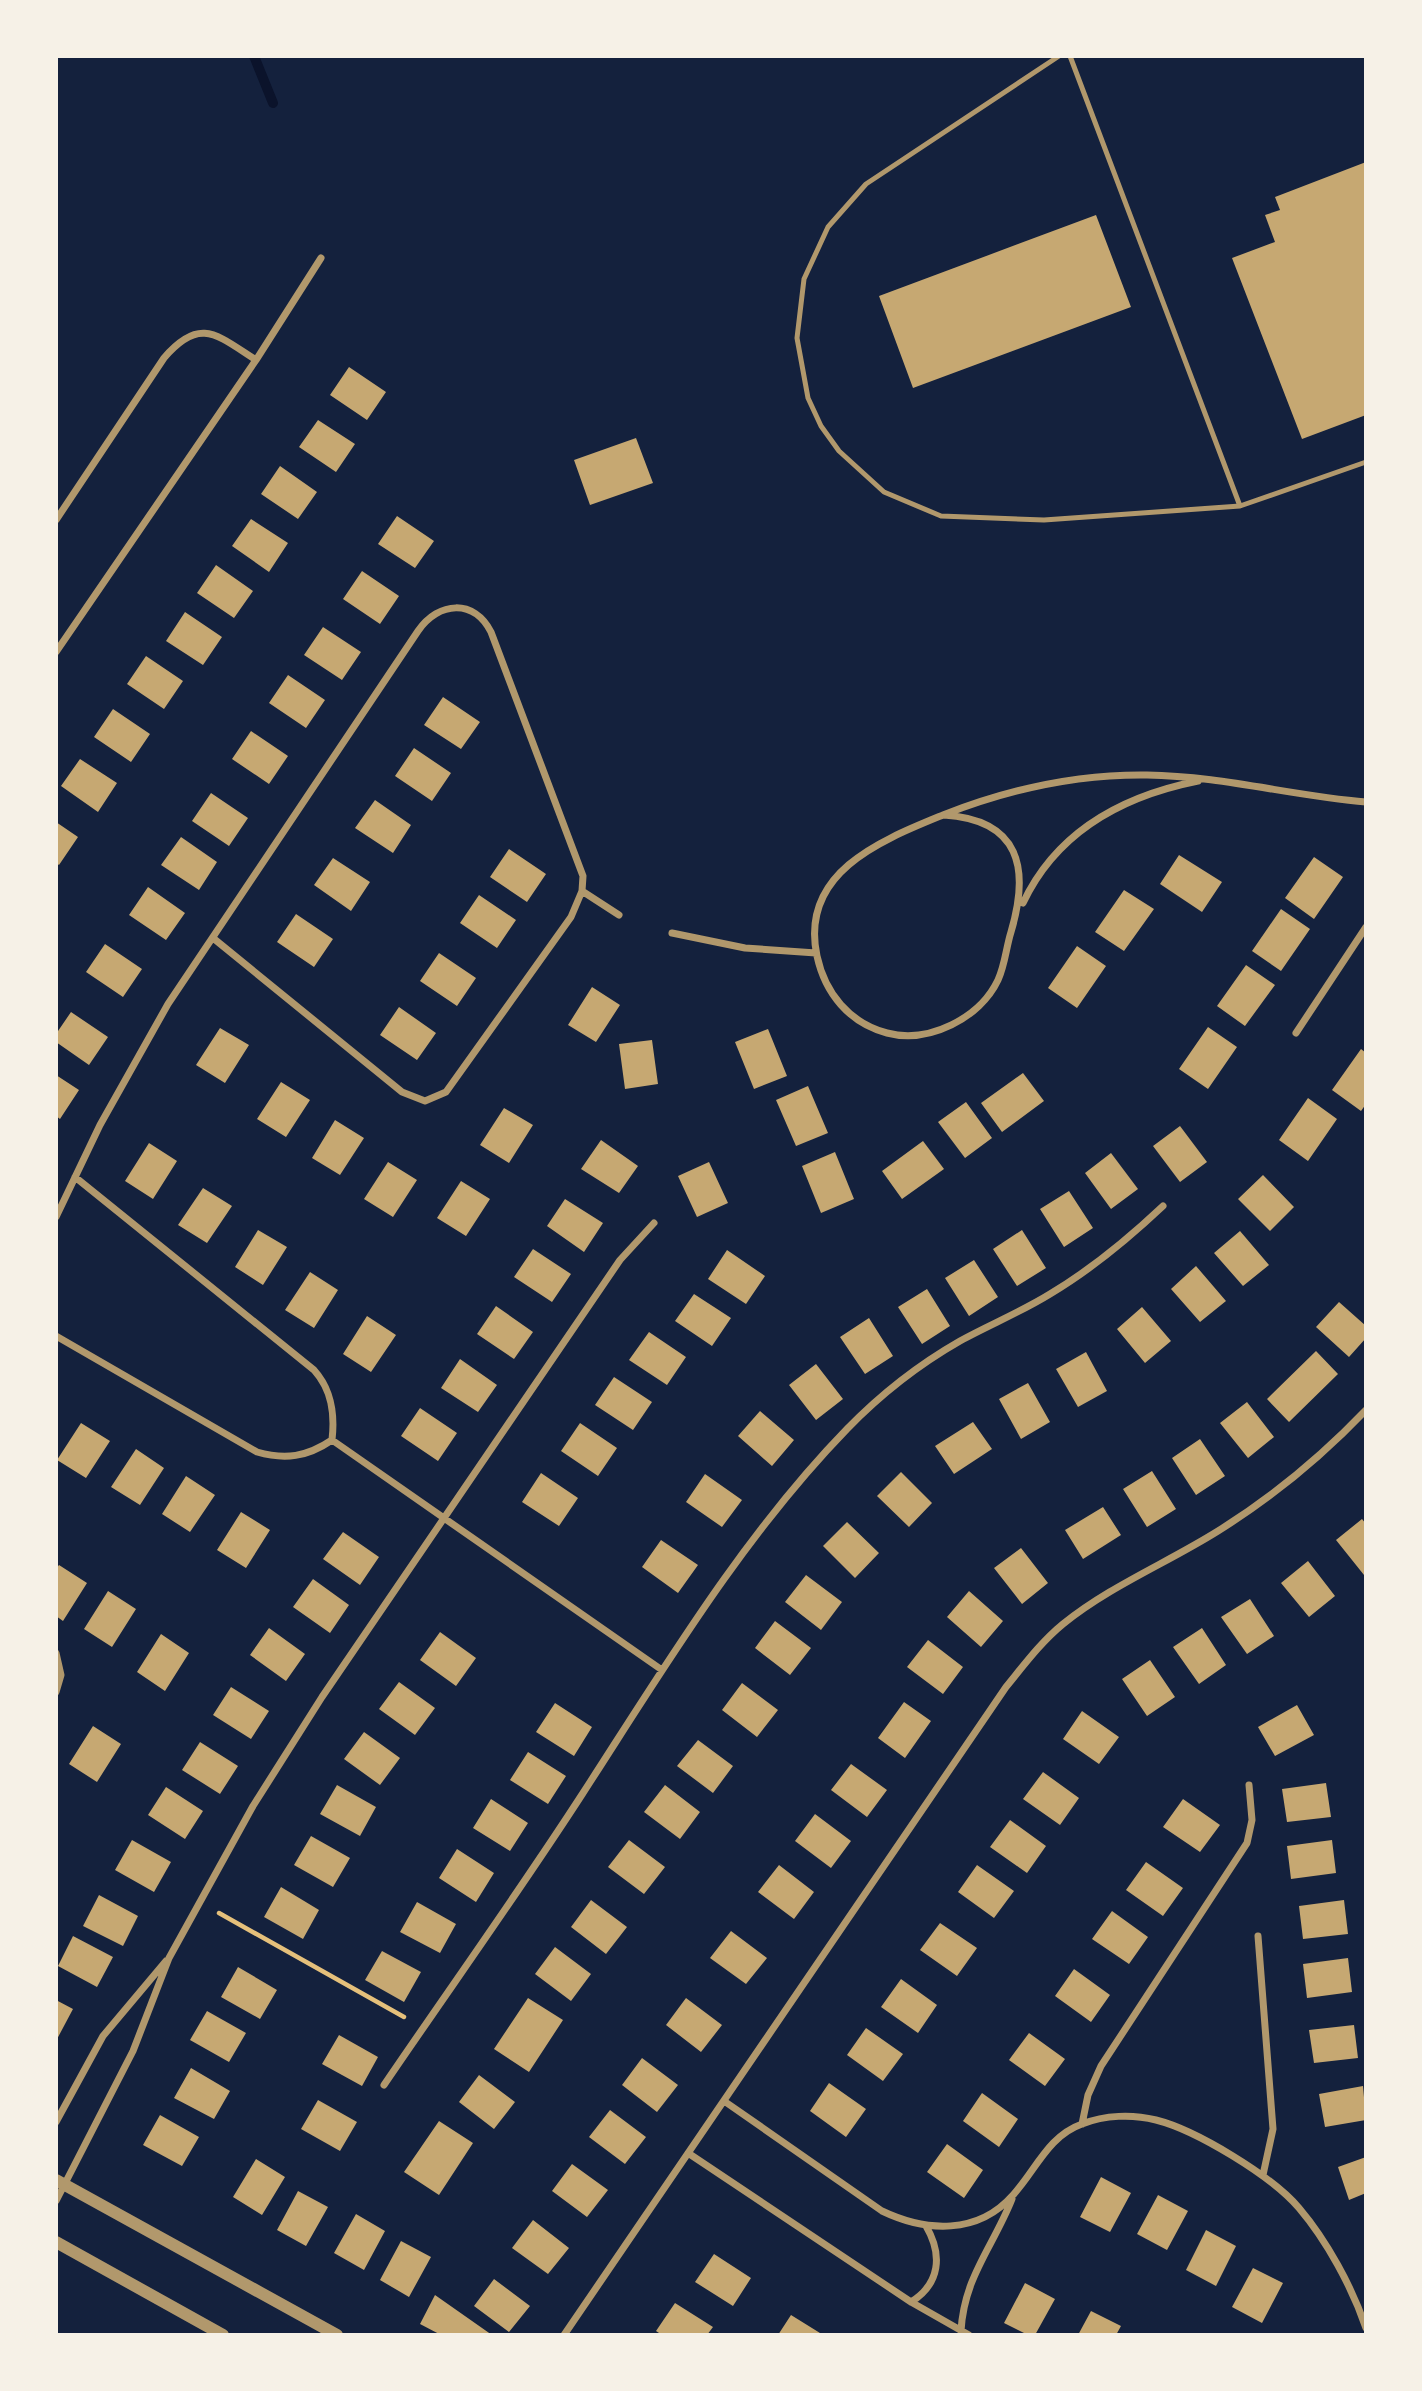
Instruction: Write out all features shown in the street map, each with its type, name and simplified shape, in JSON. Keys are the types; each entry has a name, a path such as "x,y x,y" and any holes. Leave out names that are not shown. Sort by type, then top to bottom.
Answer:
{"street":[{"path":"56,652 256,360 321,258"},
{"path":"56,520 164,358 178,342 188,335 207,332 219,336 256,360"},
{"path":"56,1217 126,1074 168,1004 424,623 449,608 459,607 476,612 491,632 580,862 582,891 571,917 446,1092 425,1101 402,1092 213,938"},
{"path":"944,815 976,820 1004,839 1014,853 1020,869 1022,884 1017,914 998,979 990,994 964,1018 931,1032 910,1036 889,1034 855,1018 831,993 816,953 816,924 821,903 842,869 855,856 891,836 944,815 1008,792 1084,777 1150,775 1366,802"},
{"path":"1017,914 1028,891 1059,849 1098,817 1156,791 1206,780"},
{"path":"582,891 619,915"},
{"path":"1296,1033 1366,927"},
{"path":"672,933 745,948 816,953"},
{"path":"75,1177 314,1370 321,1378 330,1399 332,1440"},
{"path":"384,2085 545,1852 662,1670 784,1502 847,1429 883,1395 960,1341 1049,1295 1093,1267 1163,1206"},
{"path":"56,2202 60,2182 133,2051 169,1958 198,1901 322,1697 620,1260 654,1223"},
{"path":"56,1336 257,1452 294,1457 320,1448 332,1440"},
{"path":"564,2335 998,1698 1033,1654 1063,1625 1094,1602 1221,1530 1270,1494 1366,1410"},
{"path":"332,1440 662,1670"},
{"path":"56,1653 61,1675 56,1692"},
{"path":"1082,2124 1088,2095 1101,2066 1247,1843 1252,1820 1249,1785"},
{"path":"1258,1936 1273,2129 1262,2175"},
{"path":"56,2122 103,2036 169,1958"},
{"path":"724,2101 882,2211 926,2226 967,2224 1000,2207 1013,2195 1055,2141 1082,2124 1119,2117 1157,2120 1181,2129 1262,2175 1281,2190 1312,2225 1356,2302 1366,2328"},
{"path":"688,2153 911,2302 969,2335"},
{"path":"60,2182 337,2335"},
{"path":"961,2331 967,2288 1002,2225 1013,2195"},
{"path":"911,2302 922,2295 935,2275 938,2252 926,2226"},
{"path":"56,2242 223,2335"}],"lane":[{"path":"1059,56 866,184 828,227 814,252 798,307 797,338 808,398 833,443 860,473 884,492 941,516 1044,520 1240,506 1366,462"},
{"path":"1070,56 1240,506"}],"path":[{"path":"198,1901 423,2028"}],"building":[{"path":"1366,162 1366,415 1302,439 1232,258 1275,242 1265,215 1280,210 1275,197"},
{"path":"1096,215 1131,307 913,388 879,296"},
{"path":"349,367 386,392 367,420 330,395"},
{"path":"318,420 355,444 336,472 299,447"},
{"path":"636,438 653,483 590,505 574,460"},
{"path":"280,466 317,492 298,519 261,494"},
{"path":"397,516 434,541 415,568 378,544"},
{"path":"251,519 288,543 269,572 232,546"},
{"path":"216,565 253,591 234,618 197,593"},
{"path":"362,571 399,596 380,624 343,599"},
{"path":"185,612 222,637 203,665 166,641"},
{"path":"323,627 361,652 342,680 304,655"},
{"path":"146,656 183,681 164,709 127,684"},
{"path":"288,675 325,700 306,728 269,703"},
{"path":"443,697 480,722 461,749 424,725"},
{"path":"113,709 150,734 131,762 94,737"},
{"path":"251,731 288,756 269,784 232,759"},
{"path":"414,748 451,773 432,801 395,776"},
{"path":"80,759 117,783 98,812 61,786"},
{"path":"211,793 248,818 229,846 192,821"},
{"path":"375,800 411,825 393,853 355,828"},
{"path":"56,822 78,837 59,865 56,863"},
{"path":"181,837 217,862 199,890 161,865"},
{"path":"509,849 546,874 527,902 490,877"},
{"path":"1179,855 1222,882 1202,912 1160,884"},
{"path":"1314,857 1343,877 1314,919 1285,898"},
{"path":"333,858 370,882 351,911 314,885"},
{"path":"148,887 185,913 166,940 129,915"},
{"path":"1124,890 1154,909 1124,951 1095,932"},
{"path":"479,895 516,920 497,948 460,923"},
{"path":"1281,909 1310,929 1281,971 1252,951"},
{"path":"296,914 333,939 314,967 277,942"},
{"path":"105,944 142,969 123,997 86,972"},
{"path":"1077,946 1106,966 1077,1008 1048,988"},
{"path":"439,953 476,978 457,1006 420,981"},
{"path":"1246,965 1275,985 1245,1026 1217,1006"},
{"path":"592,987 620,1005 596,1042 568,1025"},
{"path":"399,1007 436,1033 417,1060 380,1035"},
{"path":"71,1012 108,1037 89,1065 56,1042 56,1034"},
{"path":"1208,1027 1237,1047 1208,1089 1179,1069"},
{"path":"220,1028 249,1045 225,1083 196,1065"},
{"path":"768,1029 787,1076 754,1089 735,1042"},
{"path":"652,1040 658,1084 625,1089 619,1044"},
{"path":"1361,1049 1366,1053 1366,1104 1361,1111 1332,1090"},
{"path":"1023,1073 1044,1101 1002,1132 981,1103"},
{"path":"56,1075 79,1090 60,1119 56,1116"},
{"path":"281,1082 310,1100 286,1137 257,1119"},
{"path":"808,1086 828,1133 796,1146 776,1100"},
{"path":"1308,1098 1337,1119 1308,1161 1279,1140"},
{"path":"966,1102 992,1138 965,1158 938,1122"},
{"path":"504,1108 533,1125 509,1163 480,1145"},
{"path":"335,1120 364,1138 340,1175 312,1158"},
{"path":"1180,1126 1207,1162 1180,1182 1153,1146"},
{"path":"601,1140 638,1166 619,1193 581,1169"},
{"path":"923,1141 944,1169 902,1199 882,1171"},
{"path":"149,1143 177,1161 153,1199 125,1181"},
{"path":"835,1152 854,1199 821,1213 802,1166"},
{"path":"1111,1153 1138,1189 1111,1209 1085,1173"},
{"path":"388,1162 417,1180 393,1217 364,1199"},
{"path":"709,1162 728,1203 697,1217 678,1176"},
{"path":"1263,1175 1294,1207 1270,1231 1238,1199"},
{"path":"461,1181 490,1199 466,1236 437,1218"},
{"path":"203,1188 232,1206 207,1243 178,1225"},
{"path":"1069,1191 1093,1228 1064,1247 1040,1209"},
{"path":"565,1199 603,1223 584,1252 547,1226"},
{"path":"258,1230 287,1247 263,1285 235,1267"},
{"path":"1022,1230 1046,1268 1017,1286 993,1249"},
{"path":"1240,1231 1269,1265 1243,1286 1214,1253"},
{"path":"533,1249 571,1274 552,1302 514,1277"},
{"path":"727,1250 765,1276 746,1304 708,1279"},
{"path":"974,1260 998,1297 969,1316 945,1278"},
{"path":"1196,1266 1226,1301 1200,1322 1171,1289"},
{"path":"310,1272 338,1290 314,1328 285,1310"},
{"path":"927,1289 950,1326 922,1344 898,1307"},
{"path":"694,1294 731,1318 712,1346 675,1321"},
{"path":"1339,1302 1366,1326 1366,1338 1349,1357 1316,1327"},
{"path":"496,1306 533,1332 514,1359 477,1334"},
{"path":"1142,1307 1171,1341 1145,1363 1117,1329"},
{"path":"367,1316 396,1335 371,1372 343,1354"},
{"path":"869,1318 893,1356 865,1374 840,1337"},
{"path":"649,1332 686,1357 667,1385 629,1360"},
{"path":"1316,1351 1338,1374 1289,1422 1267,1399"},
{"path":"1086,1352 1107,1391 1078,1407 1056,1369"},
{"path":"460,1359 497,1385 478,1412 441,1388"},
{"path":"816,1364 843,1399 816,1420 789,1385"},
{"path":"614,1377 652,1402 633,1430 595,1405"},
{"path":"1028,1383 1050,1422 1021,1439 999,1399"},
{"path":"1247,1402 1274,1437 1248,1458 1220,1423"},
{"path":"420,1408 457,1433 438,1461 401,1436"},
{"path":"760,1411 794,1440 772,1466 738,1436"},
{"path":"973,1422 992,1449 954,1474 935,1446"},
{"path":"81,1423 110,1441 86,1478 57,1460"},
{"path":"580,1423 617,1448 598,1476 561,1451"},
{"path":"1200,1439 1225,1476 1196,1495 1172,1458"},
{"path":"136,1449 164,1468 140,1505 111,1487"},
{"path":"1152,1471 1176,1509 1147,1527 1123,1489"},
{"path":"901,1472 932,1503 909,1527 877,1496"},
{"path":"541,1473 578,1498 559,1526 522,1502"},
{"path":"705,1474 742,1500 722,1527 686,1502"},
{"path":"186,1476 215,1495 190,1532 162,1514"},
{"path":"1103,1507 1121,1535 1083,1559 1065,1530"},
{"path":"241,1512 270,1530 246,1568 217,1550"},
{"path":"1362,1519 1366,1524 1364,1575 1336,1540"},
{"path":"847,1522 879,1553 855,1578 823,1546"},
{"path":"343,1532 379,1557 360,1585 323,1559"},
{"path":"661,1540 698,1565 678,1593 642,1567"},
{"path":"1021,1548 1048,1583 1022,1604 994,1568"},
{"path":"1308,1561 1335,1596 1309,1617 1281,1583"},
{"path":"59,1565 87,1583 63,1621 56,1616 56,1569"},
{"path":"806,1575 842,1602 821,1630 785,1602"},
{"path":"313,1579 349,1605 330,1633 293,1607"},
{"path":"108,1591 136,1609 112,1647 84,1629"},
{"path":"969,1591 1003,1621 981,1647 947,1617"},
{"path":"1250,1599 1274,1636 1247,1654 1221,1617"},
{"path":"775,1621 811,1648 790,1675 755,1648"},
{"path":"269,1628 305,1654 286,1681 250,1655"},
{"path":"1202,1628 1226,1665 1199,1684 1173,1647"},
{"path":"440,1632 476,1658 456,1686 420,1660"},
{"path":"161,1634 189,1653 165,1691 137,1672"},
{"path":"928,1640 963,1667 943,1694 907,1667"},
{"path":"1150,1660 1175,1697 1147,1716 1122,1679"},
{"path":"399,1682 435,1708 415,1735 379,1709"},
{"path":"742,1683 778,1710 757,1737 722,1710"},
{"path":"231,1687 269,1711 251,1739 213,1715"},
{"path":"904,1702 931,1721 905,1758 878,1738"},
{"path":"555,1703 592,1727 574,1756 536,1732"},
{"path":"1297,1705 1314,1735 1275,1756 1258,1727"},
{"path":"1082,1711 1119,1737 1099,1764 1063,1739"},
{"path":"93,1726 121,1744 97,1782 69,1764"},
{"path":"364,1732 400,1758 380,1785 344,1759"},
{"path":"698,1740 733,1766 713,1793 677,1766"},
{"path":"200,1742 238,1766 220,1794 182,1770"},
{"path":"528,1752 566,1776 548,1804 510,1780"},
{"path":"851,1764 887,1790 867,1817 831,1790"},
{"path":"1043,1772 1079,1798 1060,1825 1023,1799"},
{"path":"1326,1783 1331,1817 1287,1822 1282,1789"},
{"path":"337,1785 376,1807 360,1836 320,1814"},
{"path":"665,1785 700,1812 680,1839 644,1812"},
{"path":"166,1787 203,1811 185,1839 148,1815"},
{"path":"491,1799 528,1823 510,1851 473,1828"},
{"path":"1183,1799 1220,1825 1200,1852 1163,1827"},
{"path":"815,1814 851,1841 831,1868 795,1841"},
{"path":"1010,1820 1046,1846 1027,1873 990,1847"},
{"path":"311,1836 350,1858 333,1887 294,1865"},
{"path":"132,1840 171,1862 154,1892 115,1870"},
{"path":"629,1840 665,1867 644,1894 608,1867"},
{"path":"1332,1840 1336,1873 1291,1879 1287,1846"},
{"path":"457,1849 494,1873 476,1902 439,1878"},
{"path":"1146,1862 1183,1888 1163,1916 1126,1890"},
{"path":"779,1865 814,1892 794,1919 758,1892"},
{"path":"977,1865 1014,1891 994,1918 958,1892"},
{"path":"281,1887 319,1910 303,1939 264,1917"},
{"path":"99,1895 138,1916 123,1946 83,1926"},
{"path":"591,1900 627,1927 606,1954 571,1927"},
{"path":"1344,1900 1348,1934 1303,1939 1299,1906"},
{"path":"417,1902 456,1924 440,1953 400,1932"},
{"path":"1112,1911 1148,1937 1129,1964 1092,1939"},
{"path":"940,1923 977,1948 957,1976 920,1950"},
{"path":"731,1931 767,1958 746,1984 710,1958"},
{"path":"73,1936 113,1957 97,1987 58,1966"},
{"path":"555,1947 591,1974 571,2001 535,1974"},
{"path":"382,1951 421,1972 404,2002 365,1980"},
{"path":"1348,1958 1352,1992 1307,1998 1303,1964"},
{"path":"238,1967 277,1990 260,2019 221,1997"},
{"path":"1074,1969 1110,1995 1091,2022 1055,1996"},
{"path":"901,1979 937,2005 918,2033 881,2007"},
{"path":"528,1998 563,2020 529,2072 494,2049"},
{"path":"686,1998 722,2025 701,2052 666,2025"},
{"path":"56,2000 73,2009 56,2041"},
{"path":"207,2011 246,2033 229,2062 190,2040"},
{"path":"1354,2025 1358,2058 1314,2063 1309,2030"},
{"path":"866,2028 903,2054 883,2081 847,2055"},
{"path":"1029,2033 1065,2059 1045,2086 1009,2060"},
{"path":"339,2035 378,2057 362,2086 322,2064"},
{"path":"642,2058 678,2085 657,2112 622,2085"},
{"path":"191,2068 230,2091 214,2119 174,2098"},
{"path":"479,2075 515,2102 494,2129 459,2102"},
{"path":"829,2083 866,2109 846,2137 810,2111"},
{"path":"1363,2086 1366,2120 1325,2127 1319,2094"},
{"path":"982,2093 1018,2119 999,2147 963,2121"},
{"path":"318,2100 357,2122 340,2151 301,2129"},
{"path":"610,2110 646,2137 625,2164 589,2137"},
{"path":"160,2115 199,2137 182,2166 143,2145"},
{"path":"439,2121 473,2143 439,2195 404,2172"},
{"path":"947,2144 983,2170 964,2198 927,2172"},
{"path":"1366,2157 1366,2193 1349,2200 1338,2167"},
{"path":"256,2159 285,2177 262,2215 233,2197"},
{"path":"572,2164 608,2190 587,2217 552,2191"},
{"path":"1101,2177 1131,2193 1110,2232 1080,2217"},
{"path":"298,2191 328,2207 306,2246 277,2230"},
{"path":"1158,2195 1188,2211 1167,2250 1137,2234"},
{"path":"356,2214 385,2231 364,2270 334,2253"},
{"path":"533,2220 569,2248 548,2274 512,2248"},
{"path":"1206,2230 1236,2246 1216,2286 1186,2270"},
{"path":"401,2241 431,2257 409,2297 380,2280"},
{"path":"714,2254 751,2278 733,2306 695,2282"},
{"path":"1253,2268 1283,2283 1262,2323 1232,2307"},
{"path":"494,2279 530,2306 509,2332 474,2306"},
{"path":"1025,2283 1055,2299 1035,2335 1028,2335 1004,2323"},
{"path":"435,2295 492,2335 441,2335 420,2324"},
{"path":"675,2303 713,2327 707,2335 662,2335 656,2331"},
{"path":"1091,2311 1121,2326 1116,2335 1078,2335"},
{"path":"791,2315 820,2333 819,2335 778,2335"}],"waterway":[{"path":"254,56 273,103"}]}
